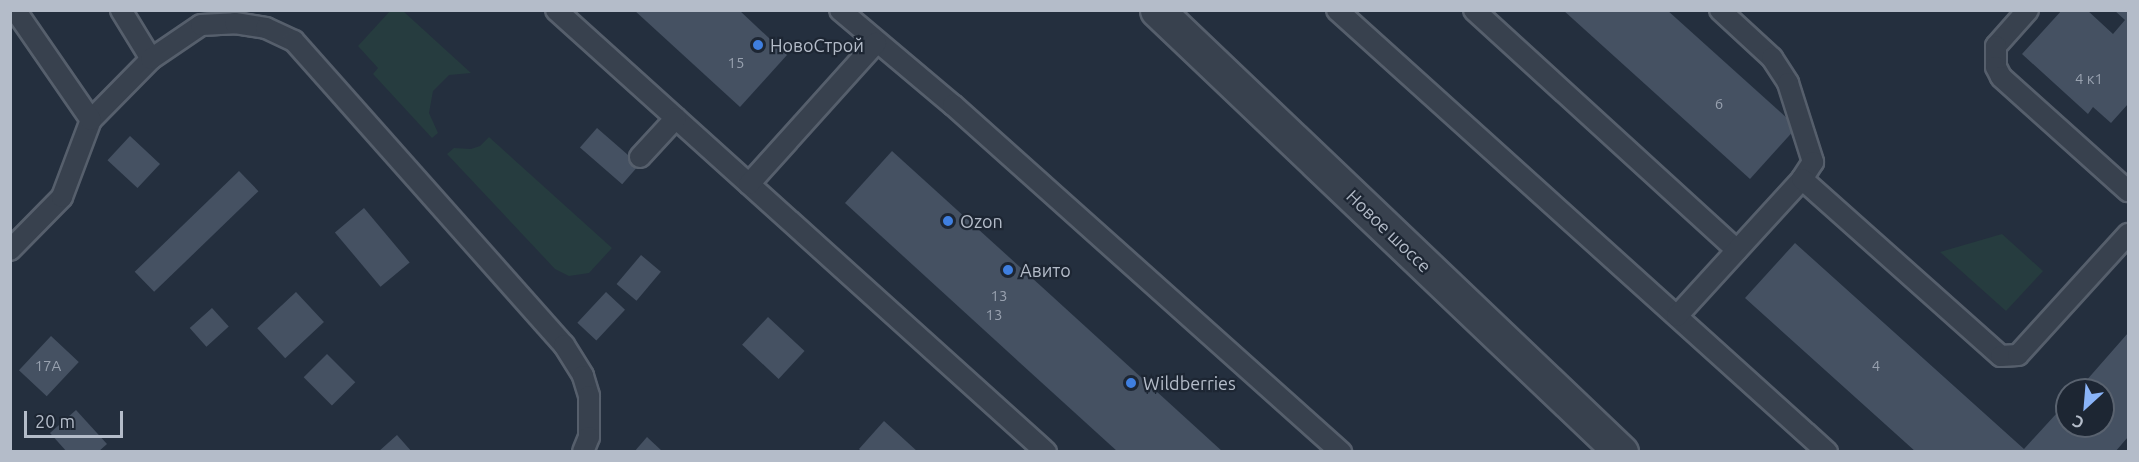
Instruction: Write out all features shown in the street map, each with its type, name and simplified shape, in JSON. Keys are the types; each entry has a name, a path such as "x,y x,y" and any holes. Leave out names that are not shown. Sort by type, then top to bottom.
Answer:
{"street":[{"name":"Новое шоссе","path":"1157,10 1621,452"}],"lane":[{"path":"15,10 91,120"},
{"path":"121,10 151,59"},
{"path":"556,10 1046,452"},
{"path":"840,10 876,43 953,105 1341,452"},
{"path":"1337,10 1827,452"},
{"path":"1474,10 1737,250"},
{"path":"1677,316 1802,178 1813,162 1788,83 1772,58 1720,10"},
{"path":"2028,10 1996,46 1996,67 2001,77 2128,191"},
{"path":"10,250 62,198 91,120 151,59 201,25 235,22 266,28 294,41 564,345 583,376 589,396 589,437 584,452"},
{"path":"749,184 876,43"},
{"path":"640,157 676,118"},
{"path":"1802,178 2001,356 2011,357 2026,348 2128,234"}],"green space":[{"path":"390,11 403,11 471,73 449,75 433,91 429,113 438,133 432,138 373,74 378,68 358,46"},
{"path":"489,137 612,248 589,273 569,276 555,269 447,154 454,148 471,149 480,146"},
{"path":"2002,234 2043,271 2006,311 1940,252"}],"building":[{"path":"634,10 739,10 787,55 740,107"},
{"path":"1563,10 1667,10 1797,127 1750,179"},
{"path":"2062,10 2087,10 2113,34 2125,20 2114,10 2128,10 2128,104 2111,123 2093,107 2088,114 2022,54"},
{"path":"597,128 639,165 622,184 580,148"},
{"path":"130,136 160,164 137,188 107,160"},
{"path":"892,151 1223,452 1118,452 1030,372 845,203"},
{"path":"239,171 258,191 154,292 135,272"},
{"path":"364,208 410,262 381,287 335,232"},
{"path":"1795,243 2024,449 2055,415 2055,438 2115,438 2115,378 2089,378 2128,333 2128,437 2115,452 1916,452 1745,298"},
{"path":"641,255 661,272 636,301 617,284"},
{"path":"296,292 324,322 285,358 257,328"},
{"path":"606,292 625,310 596,340 577,323"},
{"path":"212,308 229,327 206,347 190,328"},
{"path":"768,317 805,351 779,379 742,345"},
{"path":"51,336 79,362 47,396 19,370"},
{"path":"327,354 355,382 332,406 304,377"},
{"path":"76,410 107,444 98,452 67,452 50,433"},
{"path":"884,421 918,452 862,452 859,449"},
{"path":"397,435 412,452 378,452"},
{"path":"647,437 663,452 634,452"}],"place":[{"name":"НовоСтрой","path":"758,45"},
{"name":"Ozon","path":"948,221"},
{"name":"Авито","path":"1008,270"},
{"name":"Wildberries","path":"1131,383"}]}
